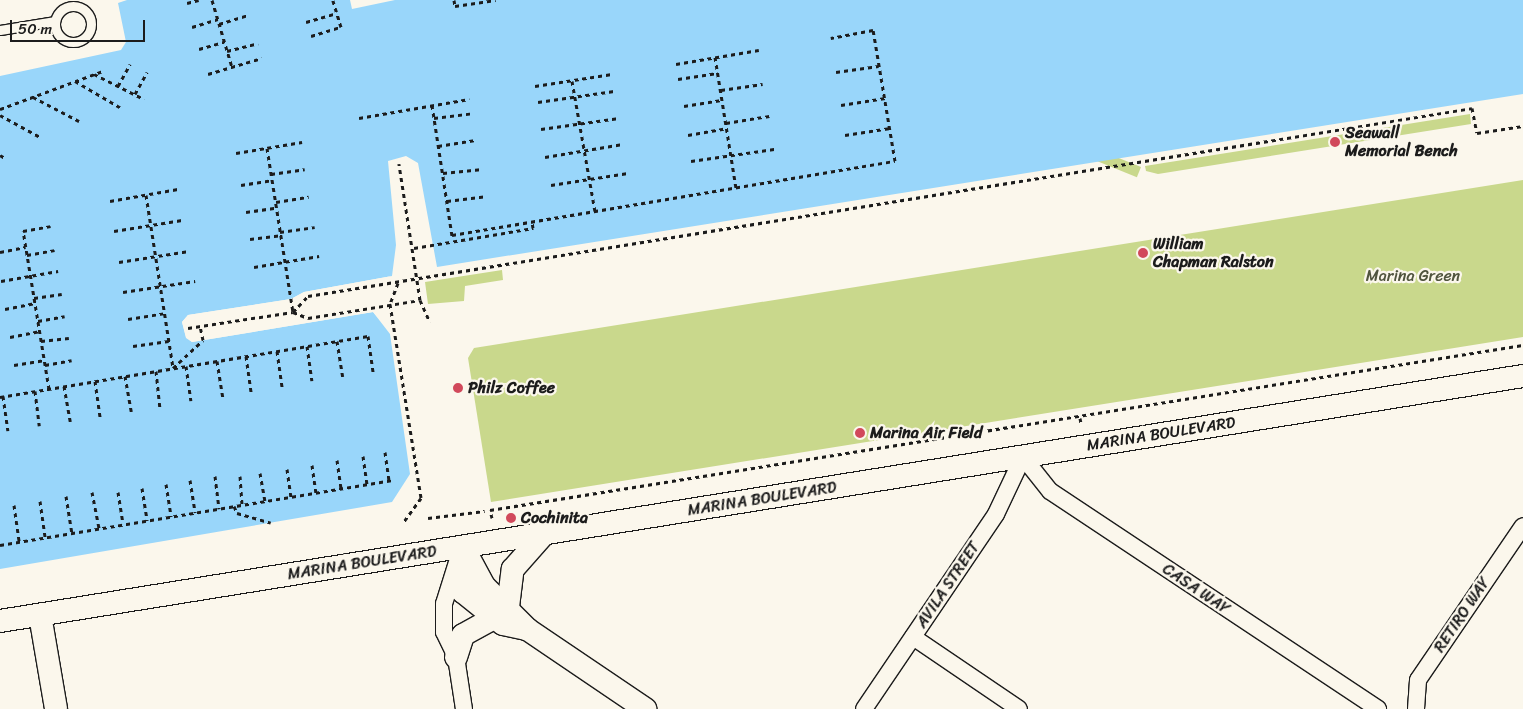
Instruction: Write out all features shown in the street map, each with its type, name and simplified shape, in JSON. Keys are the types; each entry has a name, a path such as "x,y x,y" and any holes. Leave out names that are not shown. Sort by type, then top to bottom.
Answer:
{"main road":[{"name":"MARINA BOULEVARD","path":"0,621 1523,376"},
{"path":"456,657 463,635 501,612 513,570 544,534"},
{"path":"463,547 463,592 501,612 644,709"},
{"path":"40,614 56,709"}],"street":[{"name":"AVILA STREET","path":"864,709 996,514 1023,457"},
{"name":"CASA WAY","path":"1023,457 1050,491 1378,709"},
{"name":"RETIRO WAY","path":"1416,709 1418,680 1523,526"},
{"path":"463,547 444,604 446,641 456,657 464,709"},
{"path":"913,637 1019,709"}],"lane":[{"path":"76,7 87,14 90,27 83,39 70,42 58,35 55,22 62,10 76,7"},
{"path":"0,30 55,22"}],"path":[{"path":"187,3 199,0"},
{"path":"212,0 232,67"},
{"path":"311,36 341,28 333,0"},
{"path":"454,0 455,6 496,0"},
{"path":"306,22 337,13"},
{"path":"220,24 249,15"},
{"path":"192,26 218,19"},
{"path":"432,105 452,235 895,161 873,30 831,38"},
{"path":"199,49 224,42"},
{"path":"227,51 258,43"},
{"path":"676,64 759,50"},
{"path":"715,57 736,188"},
{"path":"208,74 262,58"},
{"path":"118,86 130,64"},
{"path":"836,72 879,66"},
{"path":"0,109 103,71"},
{"path":"135,94 147,72"},
{"path":"678,79 718,73"},
{"path":"94,74 144,99"},
{"path":"535,86 612,74"},
{"path":"75,81 121,108"},
{"path":"572,81 595,211"},
{"path":"721,90 763,84"},
{"path":"538,102 614,91"},
{"path":"33,97 79,122"},
{"path":"841,105 885,98"},
{"path":"359,118 469,99"},
{"path":"684,106 722,100"},
{"path":"293,312 308,296 418,280 1472,108 1477,133 1523,126"},
{"path":"434,118 472,113"},
{"path":"0,115 40,137"},
{"path":"726,123 769,116"},
{"path":"541,129 618,118"},
{"path":"688,135 726,128"},
{"path":"845,135 890,128"},
{"path":"438,146 476,140"},
{"path":"236,153 302,142"},
{"path":"545,157 623,144"},
{"path":"267,148 293,312"},
{"path":"691,161 774,148"},
{"path":"0,156 5,158"},
{"path":"399,164 414,248 420,300 430,322"},
{"path":"271,174 305,169"},
{"path":"443,173 483,169"},
{"path":"551,185 628,173"},
{"path":"241,185 272,180"},
{"path":"110,200 178,189"},
{"path":"146,194 173,368"},
{"path":"447,201 486,196"},
{"path":"276,202 309,197"},
{"path":"246,212 276,208"},
{"path":"114,231 182,220"},
{"path":"414,248 534,228 532,222"},
{"path":"49,389 23,231 51,226"},
{"path":"250,239 315,227"},
{"path":"0,252 26,247"},
{"path":"27,255 55,250"},
{"path":"119,262 189,251"},
{"path":"254,267 319,256"},
{"path":"1,281 58,271"},
{"path":"123,292 195,281"},
{"path":"398,282 390,304 421,498 403,523"},
{"path":"34,298 62,294"},
{"path":"188,328 293,312 308,318 420,300"},
{"path":"5,309 35,303"},
{"path":"128,319 164,313"},
{"path":"38,321 65,316"},
{"path":"173,368 203,340 200,326"},
{"path":"10,337 40,331"},
{"path":"8,431 2,397 368,336 374,372"},
{"path":"41,341 69,338"},
{"path":"133,346 169,341"},
{"path":"337,341 343,378"},
{"path":"492,518 490,510 1080,418 1523,345"},
{"path":"307,346 312,381"},
{"path":"277,351 282,387"},
{"path":"246,356 251,392"},
{"path":"14,365 72,360"},
{"path":"217,361 223,398"},
{"path":"186,366 191,401"},
{"path":"156,371 160,407"},
{"path":"125,376 131,412"},
{"path":"95,381 100,417"},
{"path":"64,386 70,421"},
{"path":"35,391 39,426"},
{"path":"1080,418 1081,424"},
{"path":"952,438 953,444"},
{"path":"0,545 391,481 385,452"},
{"path":"364,456 367,484"},
{"path":"337,460 341,489"},
{"path":"312,465 316,493"},
{"path":"287,468 291,497"},
{"path":"260,473 265,501"},
{"path":"215,476 220,509"},
{"path":"240,476 242,505"},
{"path":"190,480 195,513"},
{"path":"166,484 171,517"},
{"path":"142,488 146,520"},
{"path":"92,492 99,529"},
{"path":"118,492 123,524"},
{"path":"66,496 72,533"},
{"path":"40,501 45,537"},
{"path":"14,505 19,542"},
{"path":"234,506 237,513 271,523"},
{"path":"428,518 485,511"}],"green space":[{"path":"698,0 728,0 1141,167 1137,177"},
{"path":"1470,114 1471,124 1158,174 1146,171 1145,166"},
{"name":"Marina Green","path":"1523,180 1523,337 491,502 468,358 474,348"},
{"path":"502,270 503,280 465,286 464,301 428,304 425,282"}],"water":[{"path":"127,0 1523,0 1523,94 437,267 418,163 406,156 388,161 396,245 392,276 304,292 291,299 188,315 182,322 186,337 192,342 373,312 390,334 410,474 392,502 0,569 0,76 121,50 126,42 118,3"}],"pier":[{"path":"350,0 395,0 352,9"},
{"path":"392,276 367,284 305,295 292,302 189,317 185,323 193,339 373,310 379,319 373,312 192,342 186,338 182,322 188,315 291,299 304,292"}],"place":[{"name":"Seawall Memorial Bench","path":"1335,142"},
{"name":"William Chapman Ralston","path":"1143,253"},
{"name":"Philz Coffee","path":"458,388"},
{"name":"Marina Air Field","path":"860,433"},
{"name":"Cochinita","path":"511,518"}]}
